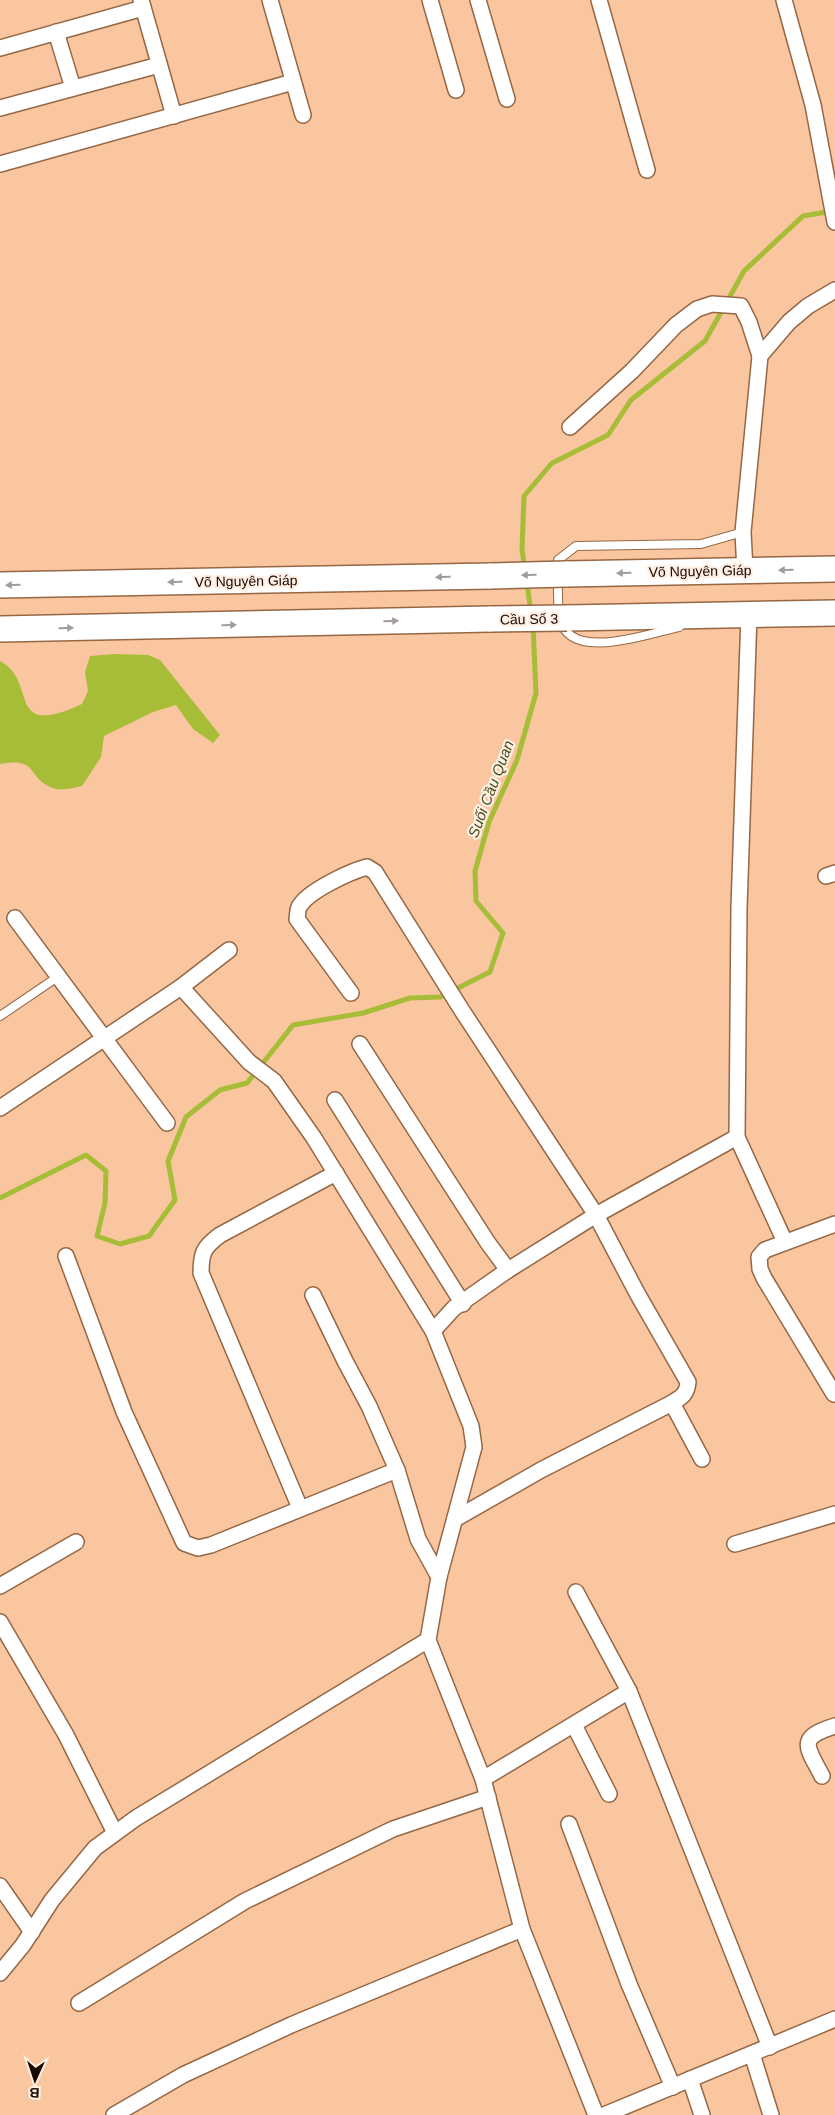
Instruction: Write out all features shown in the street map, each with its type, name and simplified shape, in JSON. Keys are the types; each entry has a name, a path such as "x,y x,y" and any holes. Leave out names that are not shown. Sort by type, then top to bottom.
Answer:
{"highway":[{"name":"Võ Nguyên Giáp","path":"0,586 835,569"},
{"path":"749,619 835,613"},
{"name":"Cầu Số 3","path":"0,629 491,619 749,619"}],"street":[{"path":"270,0 303,115"},
{"path":"430,0 456,90"},
{"path":"478,0 507,99"},
{"path":"599,0 647,170"},
{"path":"784,0 813,105 835,222"},
{"path":"0,48 142,4 174,116"},
{"path":"56,32 73,88"},
{"path":"0,108 159,65"},
{"path":"0,164 293,82"},
{"path":"760,356 789,322 808,306 835,290"},
{"path":"570,427 632,370 676,325 696,309 712,304 740,306 749,322 760,356 743,532 745,570"},
{"path":"749,619 739,908 737,1137 785,1242"},
{"path":"351,993 297,919 298,909 306,899 346,873 367,867 375,872 461,1009 596,1214 637,1292 688,1382 688,1390 684,1396 541,1470 455,1519"},
{"path":"15,918 106,1038 167,1123"},
{"path":"0,1108 181,987 229,950"},
{"path":"181,987 249,1062 274,1081 336,1173 433,1331 471,1426 474,1447 439,1577 428,1640 483,1779 522,1929 596,2115"},
{"path":"360,1044 488,1243 508,1270"},
{"path":"335,1100 463,1304"},
{"path":"433,1331 454,1308 463,1304 508,1270 596,1214 737,1137"},
{"path":"300,1508 201,1273 201,1260 206,1246 220,1235 336,1173"},
{"path":"834,1394 760,1269 759,1257 766,1250 835,1224"},
{"path":"66,1256 124,1412 184,1543 198,1548 211,1545 397,1470"},
{"path":"313,1295 369,1406 397,1470 418,1539 439,1577"},
{"path":"672,1403 702,1459"},
{"path":"735,1544 835,1514"},
{"path":"0,1586 76,1542"},
{"path":"576,1592 630,1691 770,2047"},
{"path":"0,1622 66,1735 115,1833"},
{"path":"0,1973 32,1932 52,1900 95,1848 136,1818 428,1640"},
{"path":"483,1779 630,1691"},
{"path":"574,1725 609,1794"},
{"path":"822,1776 809,1750 808,1742 812,1735 818,1731 835,1726"},
{"path":"79,2003 245,1901 393,1828 488,1796"},
{"path":"569,1824 629,1984 673,2087"},
{"path":"0,1886 32,1932"},
{"path":"114,2115 183,2075 282,2029 522,1929"},
{"path":"604,2115 835,2019"},
{"path":"752,2054 771,2115"},
{"path":"690,2079 702,2115"}],"lane":[{"path":"692,625 605,643 581,641 572,637 566,633 560,618 558,560 576,546 702,544 743,532"},
{"path":"701,624 749,619"},
{"path":"0,1016 59,976"}],"shaded area":[{"path":"116,654 148,655 160,660 220,735 213,743 193,729 176,705 153,712 104,736 101,757 82,786 66,789 50,787 26,765 12,762 0,764 0,661 12,670 26,704 32,711 42,715 58,713 82,704 88,691 85,672 90,656"}],"waterway":[{"name":"Suối Cầu Quan","path":"525,570 522,550 524,496 552,463 608,435 631,400 705,341 744,271 803,216 832,211"},
{"name":"Suối Cầu Quan","path":"527,583 531,612"},
{"name":"Suối Cầu Quan","path":"0,1198 86,1155 106,1171 105,1203 97,1236 120,1244 149,1236 175,1200 168,1161 186,1117 220,1090 247,1083 293,1025 363,1013 410,998 440,997 490,972 503,933 476,901 475,871 489,822 517,760 536,693 533,625"}]}
